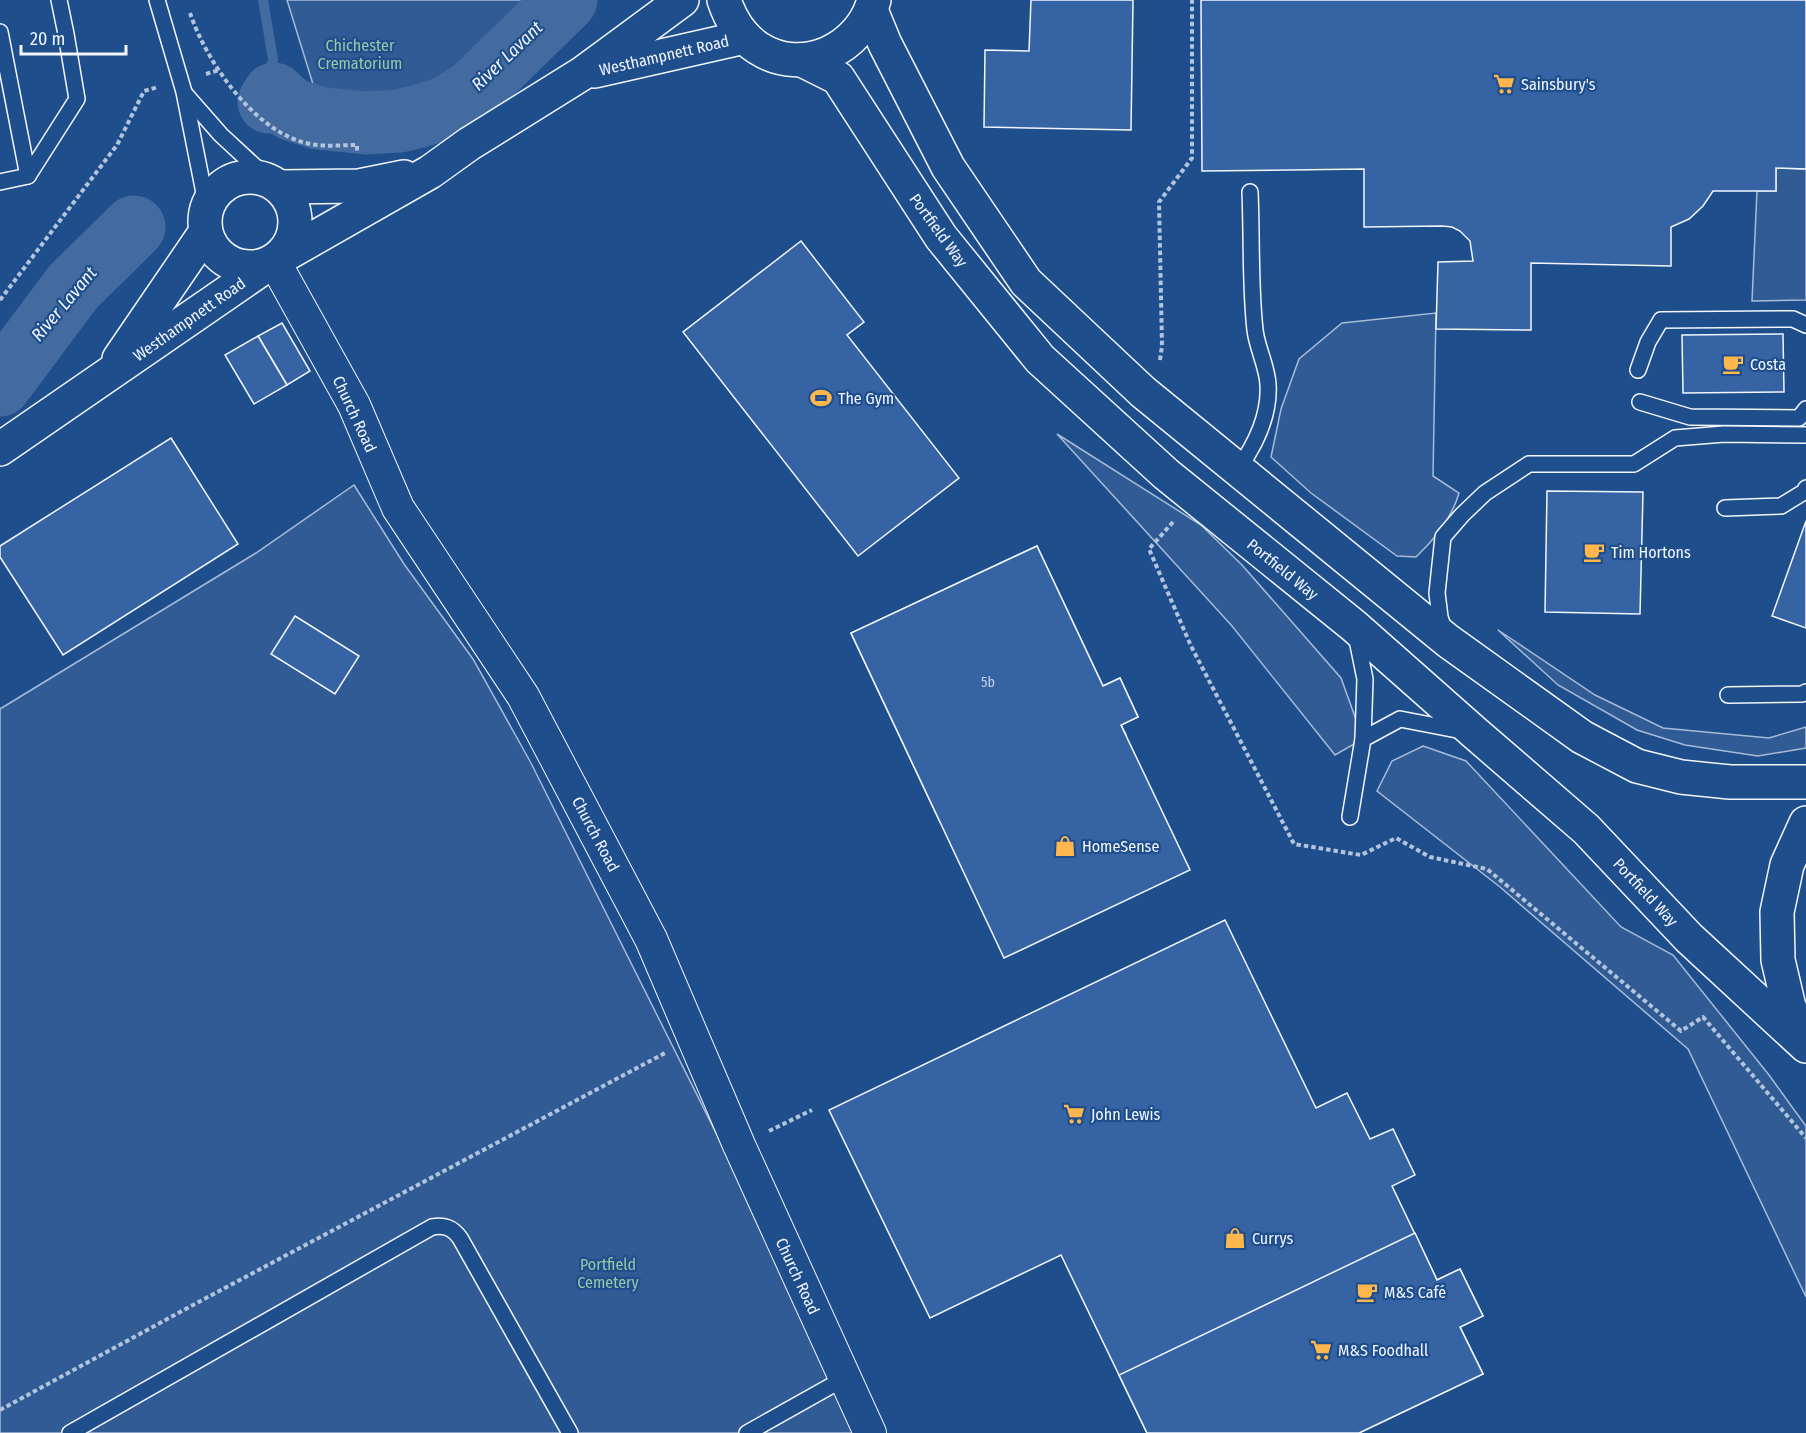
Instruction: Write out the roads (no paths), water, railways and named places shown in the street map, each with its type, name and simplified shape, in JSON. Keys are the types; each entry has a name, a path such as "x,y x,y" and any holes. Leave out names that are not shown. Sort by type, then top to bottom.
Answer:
{"main road":[{"name":"Westhampnett Road","path":"0,449 272,262 430,172 469,144 583,73 682,0"},
{"name":"Westhampnett Road","path":"724,0 729,16 745,37 758,48 779,58 802,60 826,55 847,44 863,26 873,5"},
{"path":"873,5 885,44 948,167 1026,282 1143,392 1448,641 1582,737 1637,766 1681,777 1730,782 1806,782"},
{"name":"Westhampnett Road","path":"583,73 745,37"},
{"name":"Portfield Way","path":"802,60 838,78 941,237 1040,359 1166,474 1354,626 1586,829 1689,938 1806,1046"},
{"name":"Westhampnett Road","path":"277,185 358,186 430,172"},
{"path":"254,177 277,185 292,206 295,228 290,243 272,262 251,267 229,263 212,248 206,220 220,188 232,180 254,177"},
{"name":"Westhampnett Road","path":"108,375 206,220"},
{"path":"1806,823 1787,865 1777,912 1778,960 1789,1007 1806,1041"}],"street":[{"name":"Church Road","path":"272,262 354,405 398,508 523,696 651,939 739,1145 870,1433"}],"lane":[{"path":"0,182 28,176 77,99 59,0"},
{"path":"157,0 182,87 206,220"},
{"path":"0,32 28,176"},
{"path":"182,87 221,135 277,185"},
{"path":"1238,469 1259,434 1265,413 1268,383 1255,332 1250,192"},
{"path":"1638,370 1648,342 1661,320 1793,319 1806,325"},
{"path":"1640,402 1690,417 1799,418 1806,409"},
{"path":"1448,641 1440,617 1437,593 1443,537 1461,514 1485,493 1529,464 1634,464 1675,438 1724,434 1806,435"},
{"path":"1725,508 1781,506 1805,491"},
{"path":"1350,817 1363,739 1365,679 1354,626"},
{"path":"1728,695 1802,694 1806,692"},
{"path":"1363,739 1400,719 1474,733"},
{"path":"70,1433 432,1227 443,1225 454,1231 460,1238 570,1433"},
{"path":"747,1433 845,1378"}],"waterway":[{"name":"River Lavant","path":"263,0 273,59 270,79 274,94"},
{"name":"River Lavant","path":"269,102 274,94 291,109 318,118 366,123 399,121 445,108 473,91 566,0"},
{"name":"River Lavant","path":"0,385 73,287 134,227"}],"place":[{"name":"Sainsbury's","path":"1504,84"},
{"name":"Costa","path":"1733,364"},
{"name":"The Gym","path":"821,398"},
{"name":"Tim Hortons","path":"1594,552"},
{"name":"HomeSense","path":"1065,846"},
{"name":"John Lewis","path":"1074,1114"},
{"name":"Currys","path":"1235,1238"},
{"name":"M&S Café","path":"1367,1292"},
{"name":"M&S Foodhall","path":"1321,1350"}],"park label":[{"name":"Chichester Crematorium","path":"360,54"},
{"name":"Portfield Cemetery","path":"608,1273"}]}
